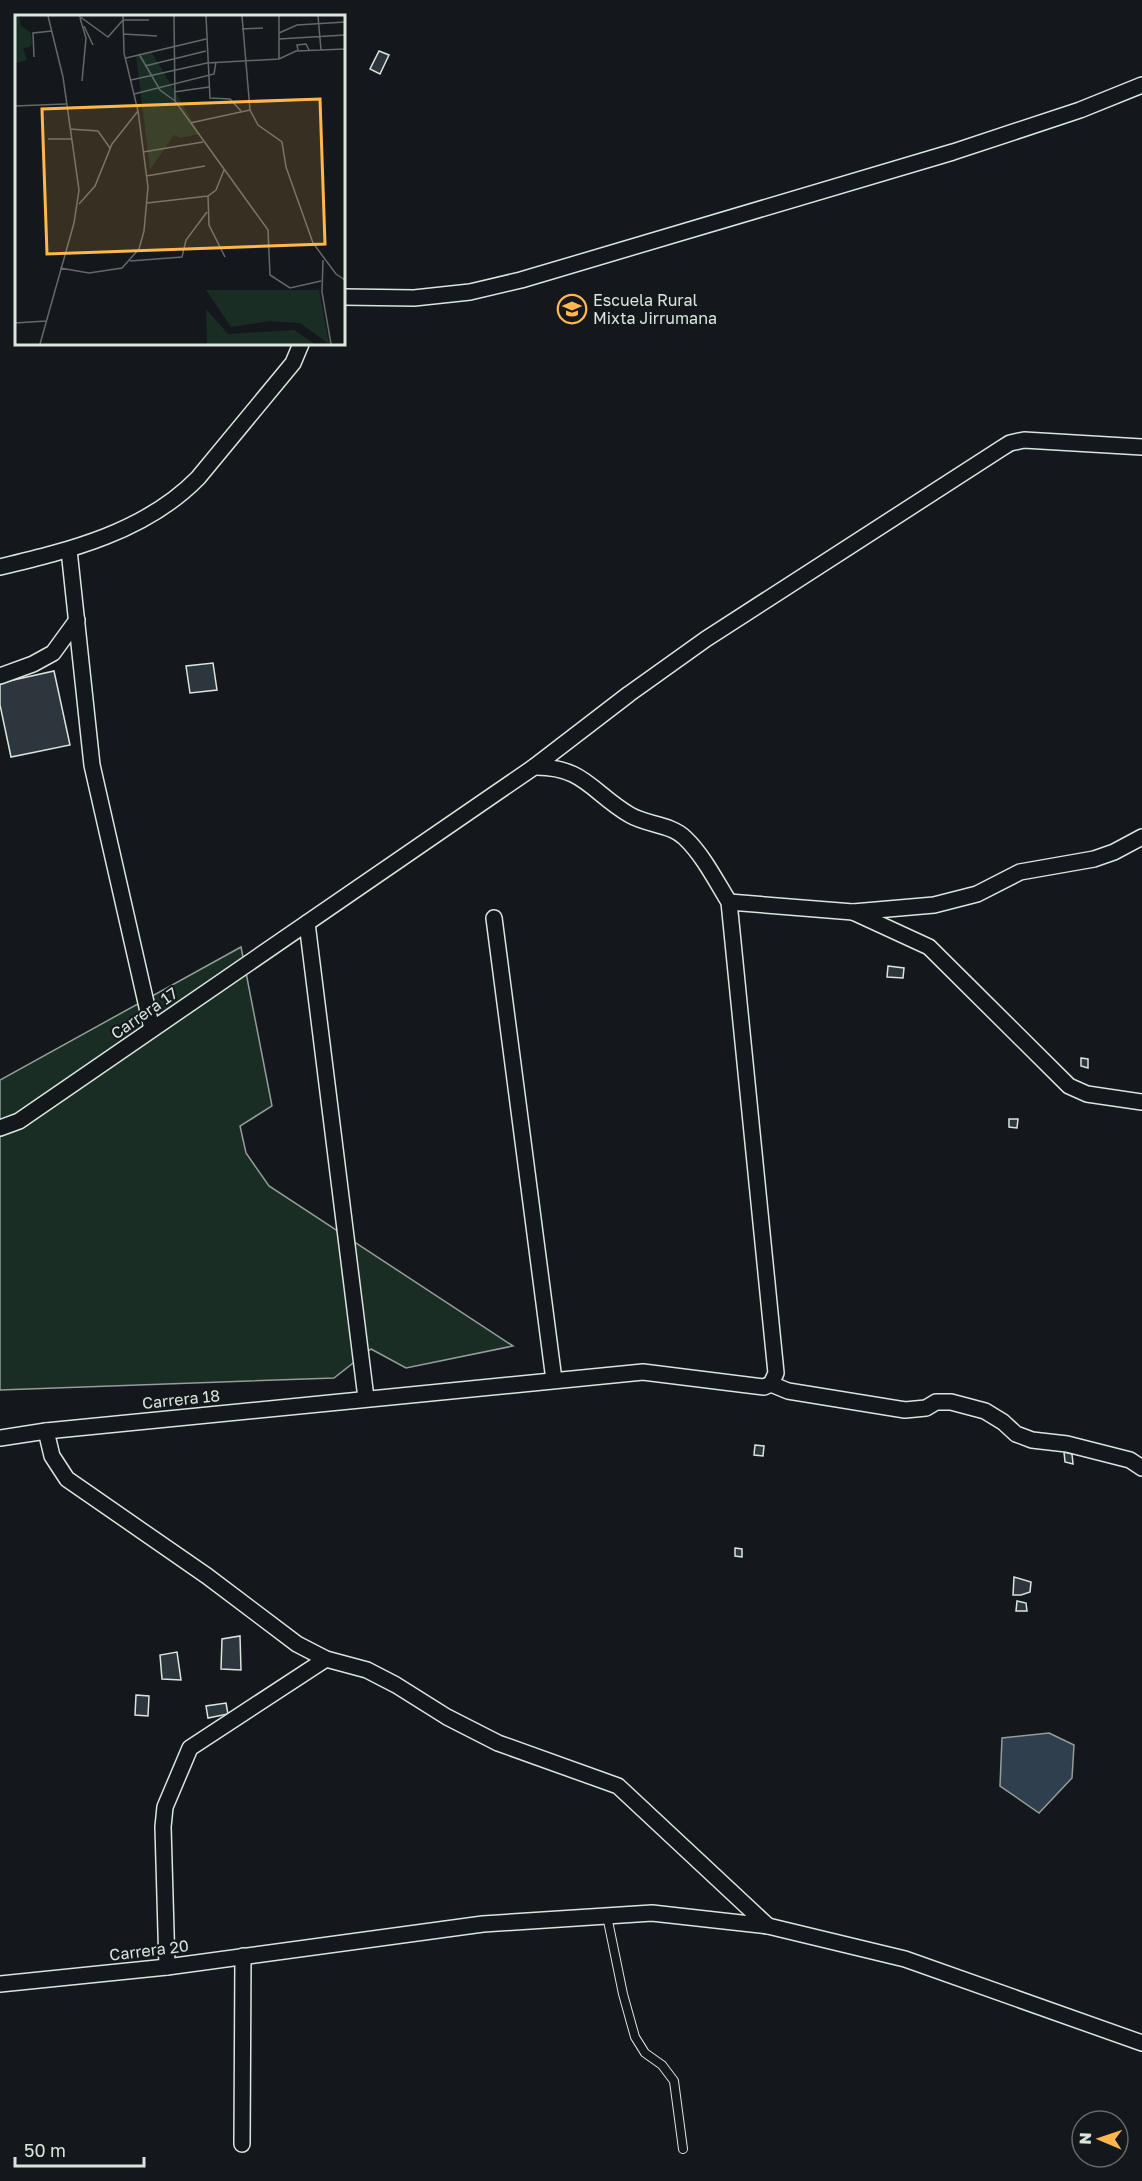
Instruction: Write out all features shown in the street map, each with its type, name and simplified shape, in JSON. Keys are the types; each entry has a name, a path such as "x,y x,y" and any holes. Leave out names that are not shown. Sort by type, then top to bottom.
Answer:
{"street":[{"path":"345,297 414,298 470,291 521,280 953,152 1080,110 1142,85"},
{"path":"0,567 69,550 120,531 165,507 184,492 293,363 300,345"},
{"name":"Carrera 17","path":"0,1128 20,1121 534,767 629,694 706,639 1010,443 1040,440 1142,447"},
{"path":"69,550 92,765 152,1029"},
{"path":"0,676 33,664 53,653 77,620"},
{"path":"534,767 570,771 630,815 671,829 684,836 696,850 729,902 776,1373 771,1384"},
{"path":"729,902 853,912 934,905 977,894 1020,872 1094,859 1114,852 1142,837"},
{"path":"853,912 929,948 1069,1086 1087,1094 1142,1102"},
{"path":"494,918 554,1380"},
{"path":"307,923 366,1398"},
{"name":"Carrera 18","path":"0,1438 46,1431 366,1398 643,1372 764,1387 771,1384 788,1391 905,1410 926,1408 936,1402 951,1402 986,1411 1004,1422 1016,1434 1032,1440 1067,1444 1130,1460 1142,1468"},
{"path":"46,1431 52,1456 67,1479 207,1576 297,1644 326,1659 367,1671 396,1684 447,1717 498,1743 618,1786 768,1926"},
{"path":"167,1967 163,1827 165,1807 190,1748 326,1659"},
{"name":"Carrera 20","path":"0,1984 167,1967 483,1924 652,1913 768,1926 905,1959 1142,2043"},
{"path":"242,2144 243,1956"}],"lane":[{"path":"607,1916 623,1994 635,2037 645,2054 662,2065 674,2081 683,2149"}],"green space":[{"path":"241,947 272,1106 240,1126 246,1153 269,1186 513,1346 406,1368 371,1349 334,1378 0,1390 0,1080"}],"water":[{"path":"1049,1733 1074,1745 1072,1778 1039,1813 1000,1786 1002,1738"}],"building":[{"path":"379,51 389,55 380,74 370,69"},
{"path":"213,663 217,690 190,693 186,666"},
{"path":"54,671 70,745 11,757 0,705 0,683"},
{"path":"888,966 904,968 903,978 887,977"},
{"path":"1081,1058 1088,1059 1088,1068 1081,1066"},
{"path":"1009,1119 1018,1119 1017,1128 1009,1127"},
{"path":"755,1445 764,1446 763,1456 754,1455"},
{"path":"1064,1452 1072,1454 1073,1464 1065,1462"},
{"path":"735,1548 742,1549 742,1557 735,1556"},
{"path":"1014,1577 1031,1582 1030,1592 1013,1595"},
{"path":"1017,1601 1026,1603 1027,1611 1016,1611"},
{"path":"240,1636 241,1670 221,1669 222,1639"},
{"path":"177,1652 181,1680 162,1679 160,1655"},
{"path":"136,1695 149,1696 148,1716 135,1715"},
{"path":"226,1703 228,1714 208,1718 206,1706"}],"place":[{"name":"Escuela Rural Mixta Jirrumana","path":"572,309"}]}
